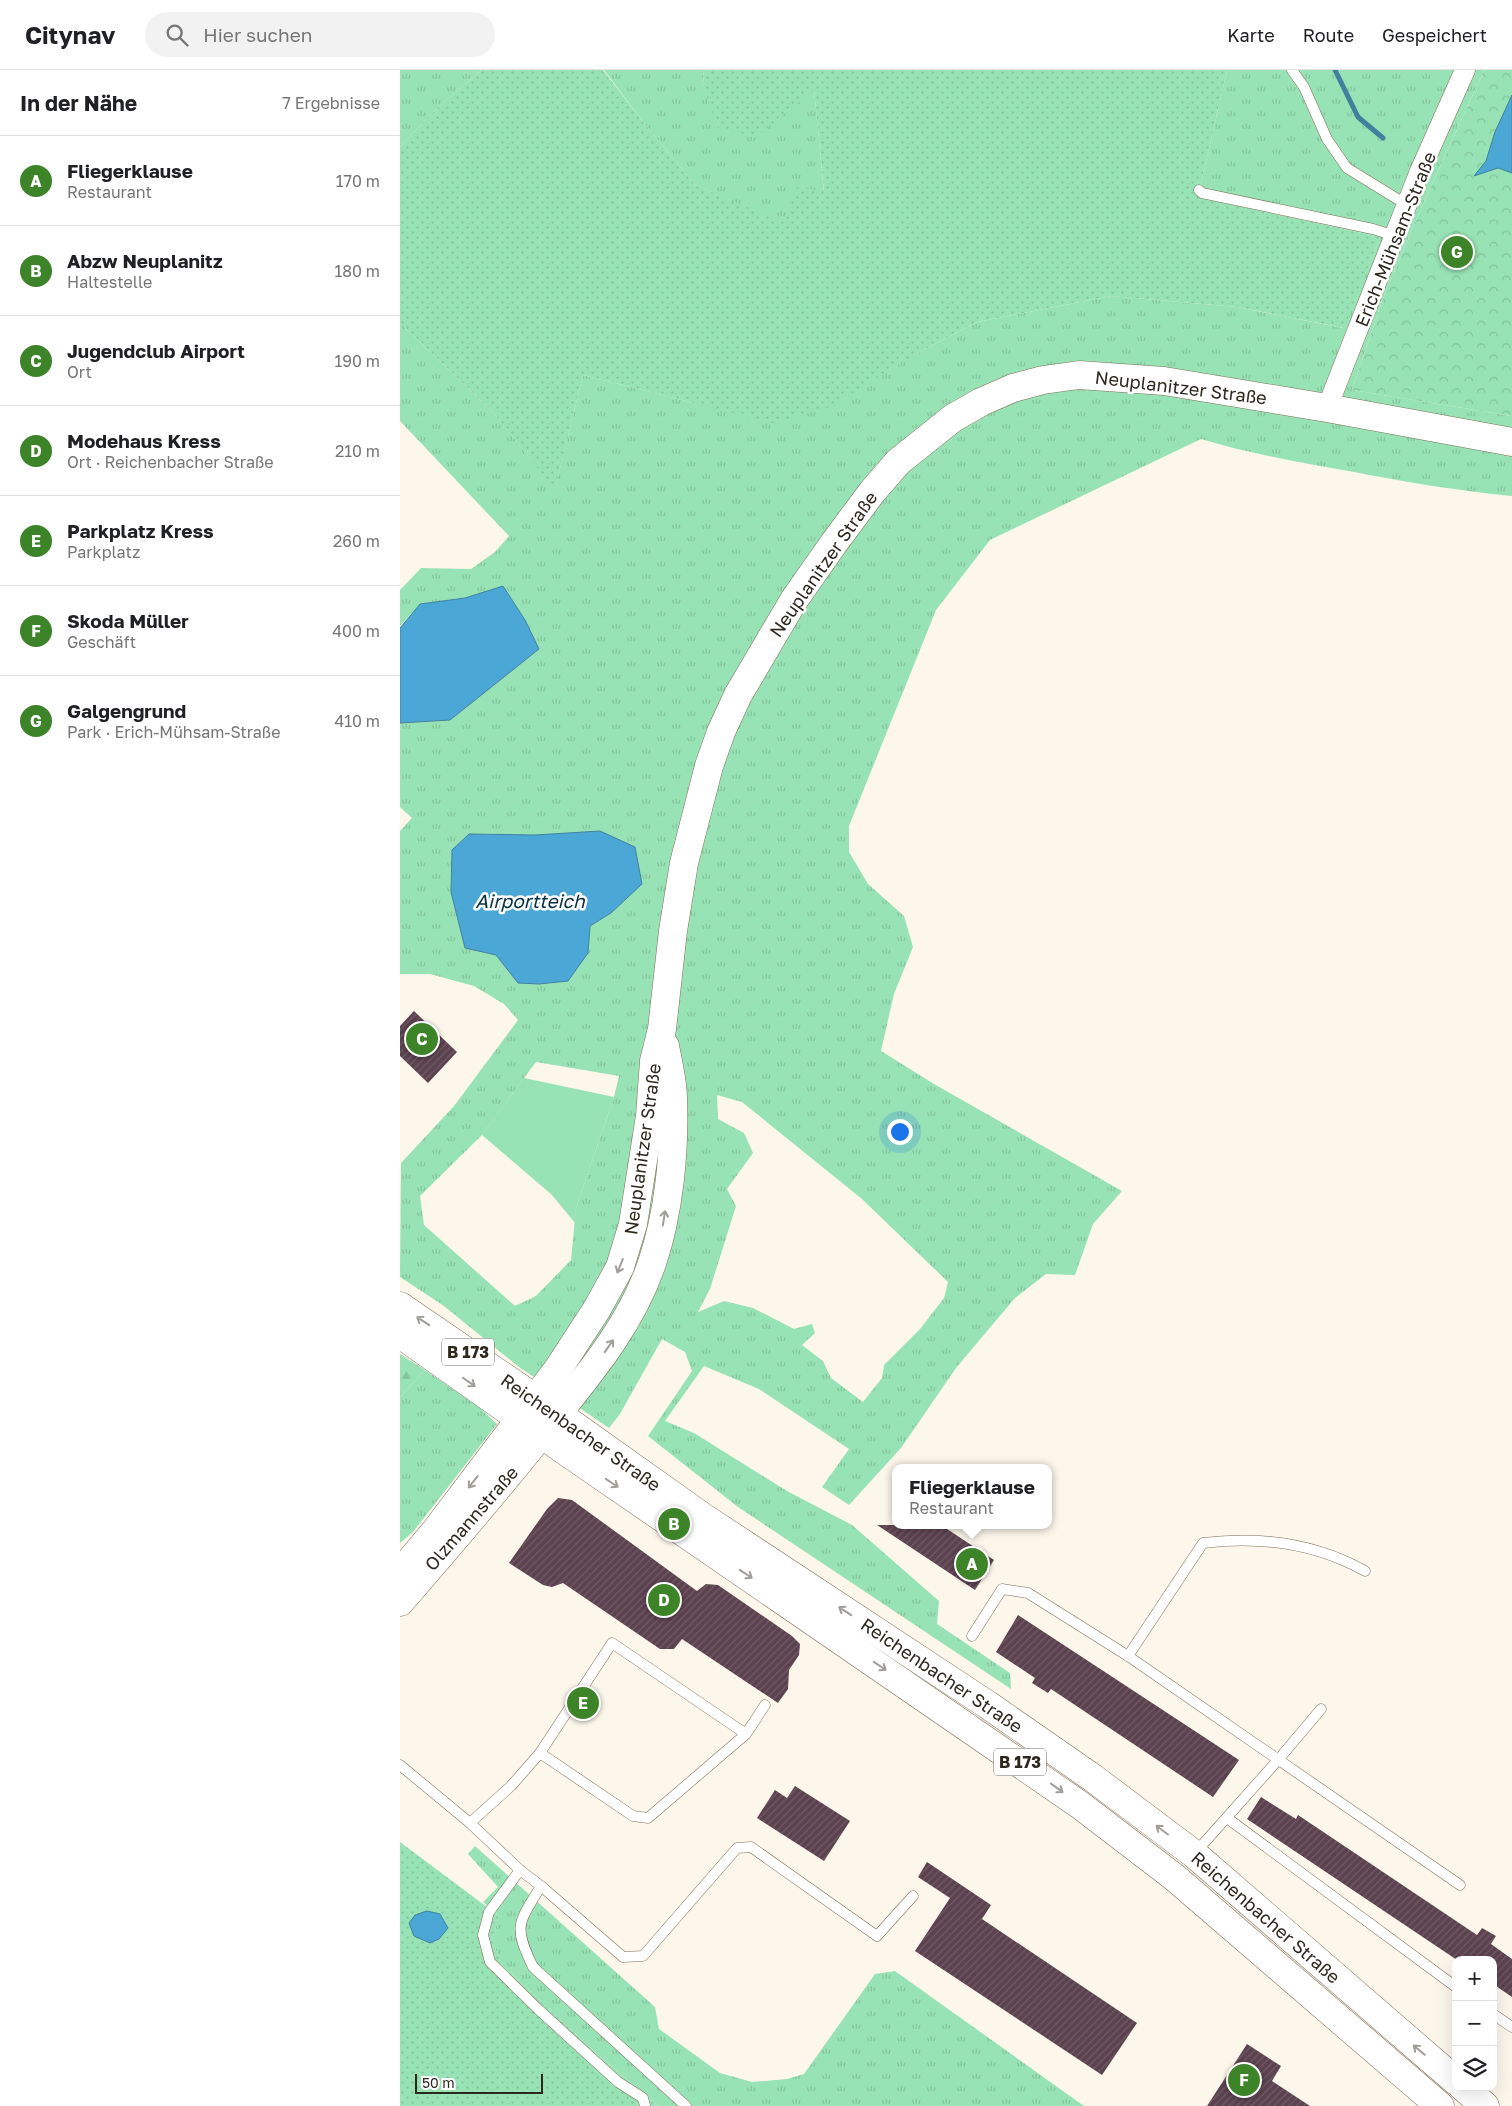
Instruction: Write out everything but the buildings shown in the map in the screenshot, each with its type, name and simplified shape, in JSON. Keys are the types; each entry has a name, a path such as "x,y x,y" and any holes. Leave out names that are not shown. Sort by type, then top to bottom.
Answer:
{"main road":[{"name":"Neuplanitzer Straße","path":"539,1416 590,1372 622,1327 652,1264 662,1230 670,1173 673,1098 662,1029 673,931 684,863 709,766 721,732 738,695 794,600 872,492 898,462 953,418 981,402 1013,388 1043,380 1079,374 1164,381 1327,408 1512,442"},
{"name":"Reichenbacher Straße","path":"400,1306 439,1331 539,1416 1080,1805 1174,1877 1440,2106"},
{"name":"Reichenbacher Straße","path":"400,1334 539,1416 703,1517 988,1705 1093,1778 1194,1854 1452,2078"},
{"name":"Olzmannstraße","path":"400,1572 539,1416"},
{"name":"Olzmannstraße","path":"400,1602 482,1507 539,1416"},
{"path":"1174,1877 1194,1854"},
{"path":"1468,2091 1485,2106"}],"street":[{"name":"Erich-Mühsam-Straße","path":"1327,408 1395,236 1465,70"}],"lane":[{"path":"1292,70 1304,87 1327,139 1347,168 1408,205"},
{"path":"1199,190 1202,193 1373,229 1395,236"},
{"path":"1128,1656 1203,1543 1233,1539 1270,1541 1310,1548 1345,1560 1366,1571"},
{"path":"972,1636 1002,1589 1028,1593 1128,1656 1460,1885"},
{"path":"470,1824 511,1786 540,1753 612,1643 746,1734"},
{"path":"540,1753 633,1816 648,1818 746,1734 765,1705"},
{"path":"1194,1854 1321,1709"},
{"path":"400,1765 623,1957 643,1956 737,1848 751,1847 877,1936 913,1896"},
{"path":"1226,1818 1452,1984"},
{"path":"520,1870 489,1912 483,1935 490,1962 539,2010 618,2082 642,2098 645,2106"},
{"path":"541,1886 521,1919 520,1940 533,1968 686,2106"},
{"path":"1497,2017 1512,2027"}],"green space":[{"path":"400,70 482,70 436,109 400,147"},
{"path":"482,70 603,70 695,185 785,223 795,187 824,191 814,90 755,138 718,128 703,86 704,70 1227,70 1198,197 1380,237 1344,328 1237,307 1111,296 977,322 914,355 830,407 773,423 583,375 555,490 493,412 400,323 400,147 436,109"},
{"path":"604,70 704,70 703,86 814,89 824,192 785,224 695,185 644,123"},
{"path":"1227,70 1484,70 1423,204 1382,301 1352,390 1512,416 1512,496 1433,486 1315,465 1258,454 1201,439 990,540 936,610 849,826 849,852 868,884 904,916 913,947 894,994 881,1051 934,1084 1122,1191 1093,1224 1075,1275 1046,1274 1015,1298 956,1368 901,1448 849,1505 822,1487 849,1449 759,1389 704,1366 665,1421 694,1433 787,1491 852,1525 939,1601 937,1624 1010,1673 1011,1689 738,1507 648,1436 692,1371 685,1352 662,1339 620,1414 609,1428 519,1367 444,1306 400,1277 401,1163 454,1106 518,1020 504,1004 474,986 430,974 400,974 400,831 412,818 400,807 400,723 450,720 539,649 525,620 503,586 465,598 420,604 400,626 400,590 421,568 471,569 495,552 509,536 400,421 400,323 493,412 555,489 583,375 694,403 914,355 977,322 1111,296 1237,307 1343,328 1380,237 1198,197","holes":["469,834 535,835 611,913 590,926 588,953 518,983 496,955 465,948 451,892 452,850","536,1062 619,1076 614,1097 576,1208 571,1260 536,1296 515,1306 424,1225 420,1196 482,1135","717,1095 742,1102 862,1199 948,1282 944,1298 920,1329 884,1365 882,1378 863,1402 831,1378 823,1361 802,1345 815,1333 812,1324 794,1329 753,1308 724,1301 698,1312 710,1289 736,1206 727,1189 753,1153 744,1133 718,1119"]},
{"path":"1484,70 1512,70 1512,416 1352,390 1382,301 1423,204"},
{"path":"524,1078 614,1097 576,1208 575,1223 552,1195 482,1135"},
{"path":"400,1354 425,1370 400,1397"},
{"path":"425,1370 480,1408 497,1424 413,1532 400,1543 400,1397"},
{"path":"400,1842 499,1916 492,1940 502,1965 595,2052 658,2106 400,2106"},
{"path":"475,1846 655,2007 659,2029 720,2073 752,2082 787,2079 804,2074 875,1974 895,1971 1084,2106 658,2106 595,2052 502,1965 492,1940 499,1916 483,1902 498,1887 468,1854"}],"water":[{"path":"1512,95 1512,173 1498,168 1474,176 1486,161 1495,132"},
{"path":"503,586 525,620 539,649 450,720 400,723 400,628 420,604 465,598"},
{"name":"Airportteich","path":"600,831 635,847 642,884 611,913 590,926 588,953 568,981 539,984 518,983 496,955 465,948 451,892 452,850 469,834 535,835"},
{"path":"427,1911 440,1914 448,1928 439,1939 430,1943 414,1936 409,1923 415,1915"}],"waterway":[{"path":"1335,70 1358,117 1383,138"}],"place":[{"name":"Galgengrund","path":"1457,252"},
{"name":"Jugendclub Airport","path":"422,1039"},
{"name":"Abzw Neuplanitz","path":"674,1524"},
{"name":"Fliegerklause","path":"972,1564"},
{"name":"Modehaus Kress","path":"664,1600"},
{"name":"Parkplatz Kress","path":"583,1703"},
{"name":"Skoda Müller","path":"1244,2080"}]}
